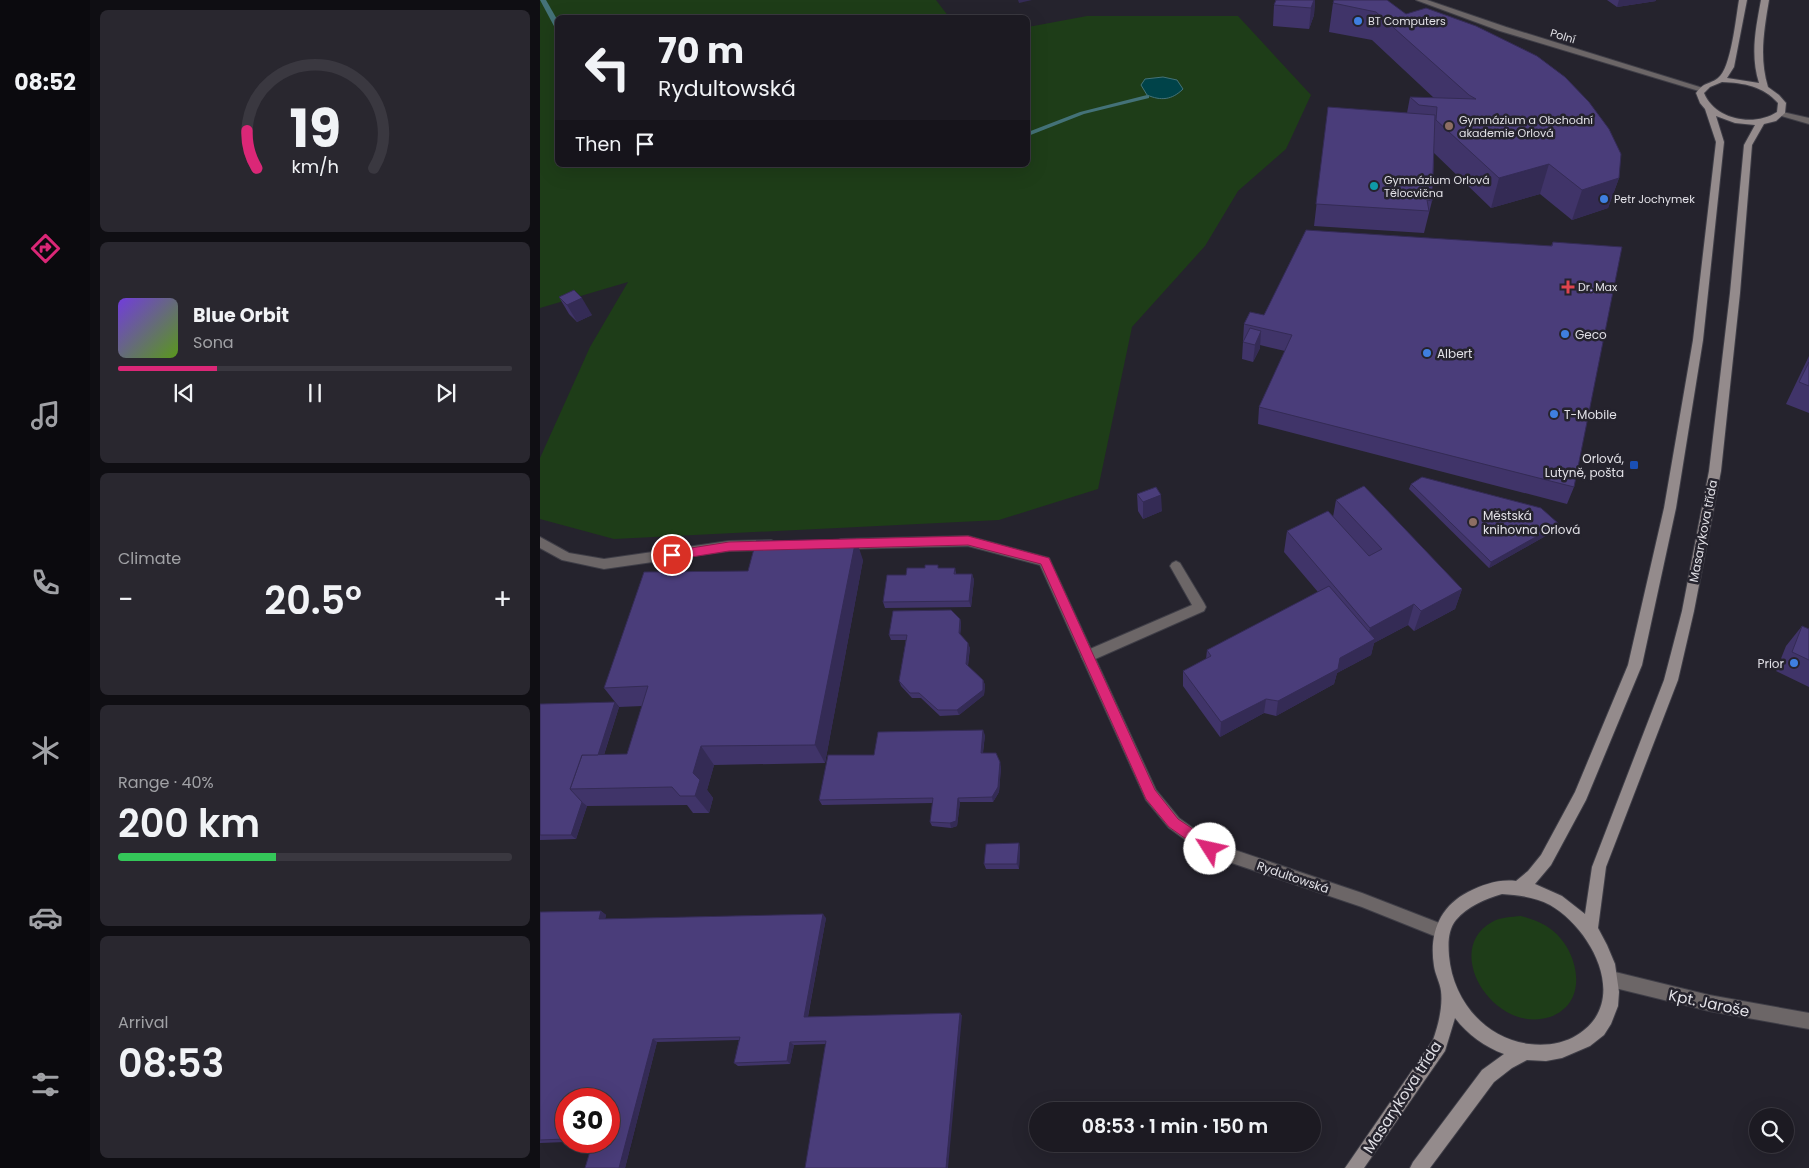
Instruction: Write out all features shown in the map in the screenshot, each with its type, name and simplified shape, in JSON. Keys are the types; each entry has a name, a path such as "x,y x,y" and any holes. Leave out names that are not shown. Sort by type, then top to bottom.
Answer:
{"street":[{"name":"Polní","path":"1420,0 1502,29 1702,89"},
{"path":"1721,80 1727,74 1732,61 1743,0"},
{"path":"1764,88 1759,75 1757,60 1765,0"},
{"path":"1519,888 1534,876 1546,860 1581,795 1635,665 1670,508 1698,340 1720,142 1709,109 1700,99 1702,89 1721,80 1744,81 1771,91 1782,103 1780,113 1772,119 1761,122 1731,119 1709,109"},
{"path":"1780,113 1809,121"},
{"name":"Masarykova třída","path":"1590,929 1599,867 1671,680 1688,611 1714,471 1735,293 1748,145 1761,122"},
{"name":"Rydultowská","path":"828,544 968,541 1046,561 1151,794 1174,823 1210,849 1362,900 1442,931"},
{"path":"540,542 566,557 604,564 729,546 789,545"},
{"path":"1088,656 1200,607 1176,566"},
{"path":"1502,887 1538,892 1557,901 1590,929 1605,960 1611,979 1612,996 1608,1013 1601,1026 1587,1040 1566,1050 1547,1053 1525,1052 1506,1047 1475,1029 1464,1017 1449,994 1440,951 1442,931 1456,910 1474,896 1502,887"},
{"name":"Kpt. Jaroše","path":"1611,979 1677,996 1758,1013 1809,1021"},
{"name":"Masarykova třída","path":"1354,1168 1439,1045 1447,1023 1449,994"},
{"path":"1419,1168 1488,1076 1506,1062 1525,1052"}],"green space":[{"path":"540,0 936,0 947,15 555,15 555,167 1030,167 1030,27 1087,16 1238,16 1311,95 1286,149 1238,191 1205,246 1132,327 1098,489 999,520 614,539 540,519 540,458 590,347 628,282 540,308"},
{"path":"1521,916 1545,925 1552,930 1569,950 1574,963 1575,989 1571,1000 1563,1010 1550,1017 1529,1019 1510,1014 1494,1002 1481,987 1473,969 1472,951 1478,935 1495,920"}],"water":[{"path":"1163,77 1177,80 1183,89 1175,95 1162,99 1147,95 1141,85 1145,79"}],"building":[{"path":"1276,0 1314,0 1311,8 1274,5"},
{"path":"1334,0 1387,0 1406,14 1426,8 1476,26 1537,56 1565,77 1589,102 1609,129 1621,154 1619,178 1582,190 1549,164 1499,178 1436,120 1437,107 1419,105 1410,97 1476,99 1469,95 1376,12 1333,3"},
{"name":"Gymnázium Orlová Tělocvična","path":"1328,107 1435,115 1432,201 1427,200 1429,211 1316,204"},
{"path":"1306,230 1552,246 1553,242 1622,247 1574,487 1259,407 1292,335 1244,324 1250,312 1264,315"},
{"path":"574,290 582,298 567,305 559,297"},
{"path":"1250,328 1261,331 1255,345 1243,342"},
{"path":"1809,362 1809,386 1799,382"},
{"path":"1422,477 1541,508 1559,524 1491,562 1411,484"},
{"path":"1364,486 1462,589 1421,611 1414,604 1370,628 1287,531 1328,511 1369,556 1382,549 1336,500"},
{"path":"1156,487 1161,495 1143,502 1137,494"},
{"path":"856,539 815,745 701,746 693,773 700,780 695,796 680,796 672,787 570,789 582,755 627,754 648,686 604,688 644,572 748,571 756,541"},
{"path":"925,565 938,565 938,568 955,568 954,574 972,574 969,601 883,602 887,575 906,575 907,568 925,568"},
{"path":"1329,586 1375,639 1340,658 1338,669 1278,701 1266,699 1221,722 1183,671 1211,656 1207,650"},
{"path":"951,610 960,619 959,633 968,643 966,664 983,680 983,690 957,710 938,710 919,693 910,693 899,681 907,635 889,635 893,611"},
{"path":"1802,626 1809,629 1809,660 1792,652"},
{"path":"615,702 598,755 582,755 570,789 582,802 571,835 540,835 540,704"},
{"path":"983,730 981,753 996,753 1000,762 998,787 992,797 958,798 956,821 950,823 930,822 933,798 819,800 828,755 874,755 878,732"},
{"path":"1019,843 1017,864 984,864 986,844"},
{"path":"601,911 599,919 823,914 804,1017 960,1013 946,1168 805,1168 826,1041 790,1042 787,1061 734,1063 740,1037 653,1039 619,1168 585,1168 589,1153 620,1153 620,1088 555,1088 555,1139 540,1140 540,912"}],"waterway":[{"path":"543,0 555,22"},
{"path":"1030,133 1082,113 1147,97"}],"place":[{"name":"BT Computers","path":"1358,21"},
{"name":"Gymnázium a Obchodní akademie Orlová","path":"1449,126"},
{"name":"Gymnázium Orlová Tělocvična","path":"1374,186"},
{"name":"Petr Jochymek","path":"1604,199"},
{"name":"Dr. Max","path":"1568,287"},
{"name":"Geco","path":"1565,334"},
{"name":"Albert","path":"1427,353"},
{"name":"T-Mobile","path":"1554,414"},
{"name":"Orlová, Lutyně, pošta","path":"1634,465"},
{"name":"Městská knihovna Orlová","path":"1473,522"},
{"name":"Prior","path":"1794,663"}],"route":[{"path":"672,555 729,546 968,541 1046,561 1151,794 1174,823 1210,849"}]}
